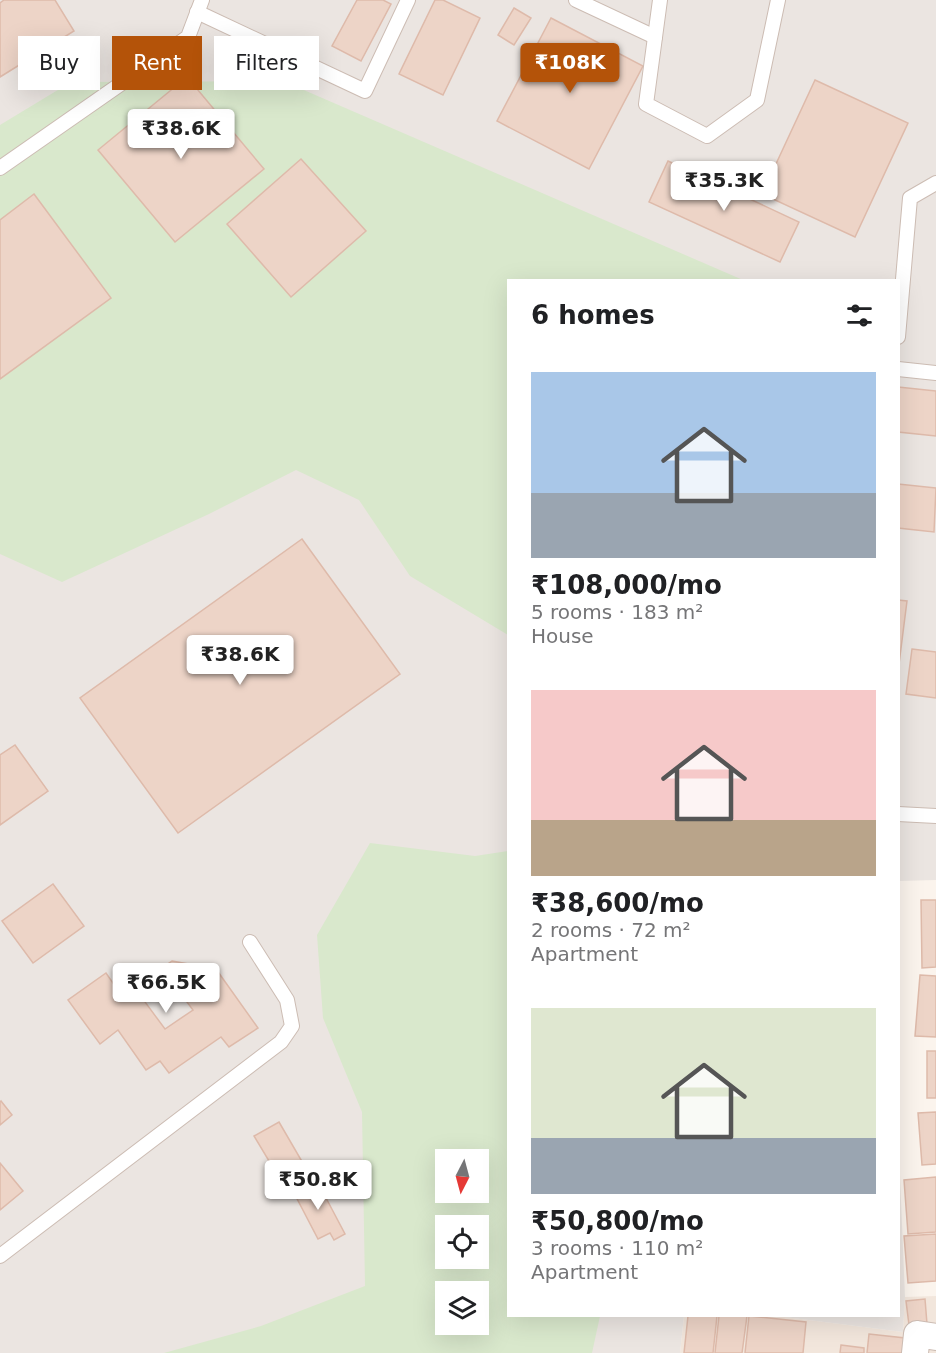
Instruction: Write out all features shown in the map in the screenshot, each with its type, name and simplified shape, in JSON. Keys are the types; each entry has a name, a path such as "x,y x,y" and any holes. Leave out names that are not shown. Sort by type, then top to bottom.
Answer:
{"street":[{"path":"915,1353 917,1334 936,1337"}],"lane":[{"path":"0,168 188,37 199,6 365,91 408,0"},
{"path":"576,0 655,37"},
{"path":"660,0 646,105 707,136 757,100 778,0"},
{"path":"900,314 910,198 936,183"},
{"path":"900,369 936,373"},
{"path":"900,814 936,816"},
{"path":"0,1256 281,1042 292,1026 287,1000 250,942"}],"shaded area":[{"path":"0,0 936,0 936,880 900,881 900,279 507,279 507,1317 684,1317 680,1353 0,1353"},
{"path":"900,1176 905,1297 903,1332 785,1317 900,1317"},
{"path":"936,1296 936,1353 680,1353 684,1317 785,1317 903,1332 905,1297"}],"green space":[{"path":"202,81 214,81 214,90 304,90 741,279 507,279 507,634 410,576 359,500 296,470 209,514 62,582 0,554 0,125 58,90 100,90 100,82 112,82 112,90 202,90"},
{"path":"370,843 475,856 507,851 507,1317 600,1317 592,1353 164,1353 261,1326 365,1286 362,1112 323,1018 317,935"}],"building":[{"path":"4,0 55,0 74,31 66,36 18,36 18,66 0,77 0,3"},
{"path":"357,0 383,0 391,4 361,61 332,46"},
{"path":"435,0 443,0 480,18 443,95 399,74"},
{"path":"514,8 531,18 514,45 498,35"},
{"path":"551,18 643,66 589,169 497,121"},
{"path":"815,80 908,123 855,237 762,194"},
{"path":"171,90 198,90 264,169 175,242 98,150"},
{"path":"301,159 366,231 291,297 227,224"},
{"path":"668,161 799,222 780,262 649,202"},
{"path":"34,194 111,298 0,379 0,220"},
{"path":"900,387 936,391 936,436 900,432"},
{"path":"900,484 936,488 934,532 900,528"},
{"path":"302,539 400,674 178,833 80,698"},
{"path":"900,600 907,601 900,656"},
{"path":"912,649 936,652 936,698 906,694"},
{"path":"15,745 48,791 0,825 0,755"},
{"path":"53,884 84,926 33,963 2,921"},
{"path":"921,900 936,900 936,967 922,968"},
{"path":"172,961 216,969 258,1028 229,1047 221,1037 169,1073 160,1061 146,1070 118,1030 100,1044 68,1000 106,973 122,996","holes":["172,982 193,1010 165,1029 145,1002"]},
{"path":"920,975 936,976 936,1037 915,1036"},
{"path":"927,1051 936,1051 936,1098 927,1098"},
{"path":"0,1102 12,1115 0,1125"},
{"path":"936,1112 936,1164 922,1165 918,1113"},
{"path":"279,1122 311,1177 287,1191 254,1136"},
{"path":"0,1163 23,1191 0,1210"},
{"path":"936,1177 936,1232 908,1234 904,1180"},
{"path":"316,1179 345,1234 334,1240 330,1233 318,1239 293,1191"},
{"path":"936,1234 936,1281 908,1283 904,1236"},
{"path":"925,1299 927,1324 909,1325 906,1301"},
{"path":"688,1317 717,1317 713,1353 684,1353"},
{"path":"719,1317 747,1317 742,1353 715,1353"},
{"path":"749,1317 806,1322 803,1353 745,1353"},
{"path":"869,1334 905,1338 903,1353 867,1353"},
{"path":"841,1345 864,1348 864,1353 840,1353"}]}
